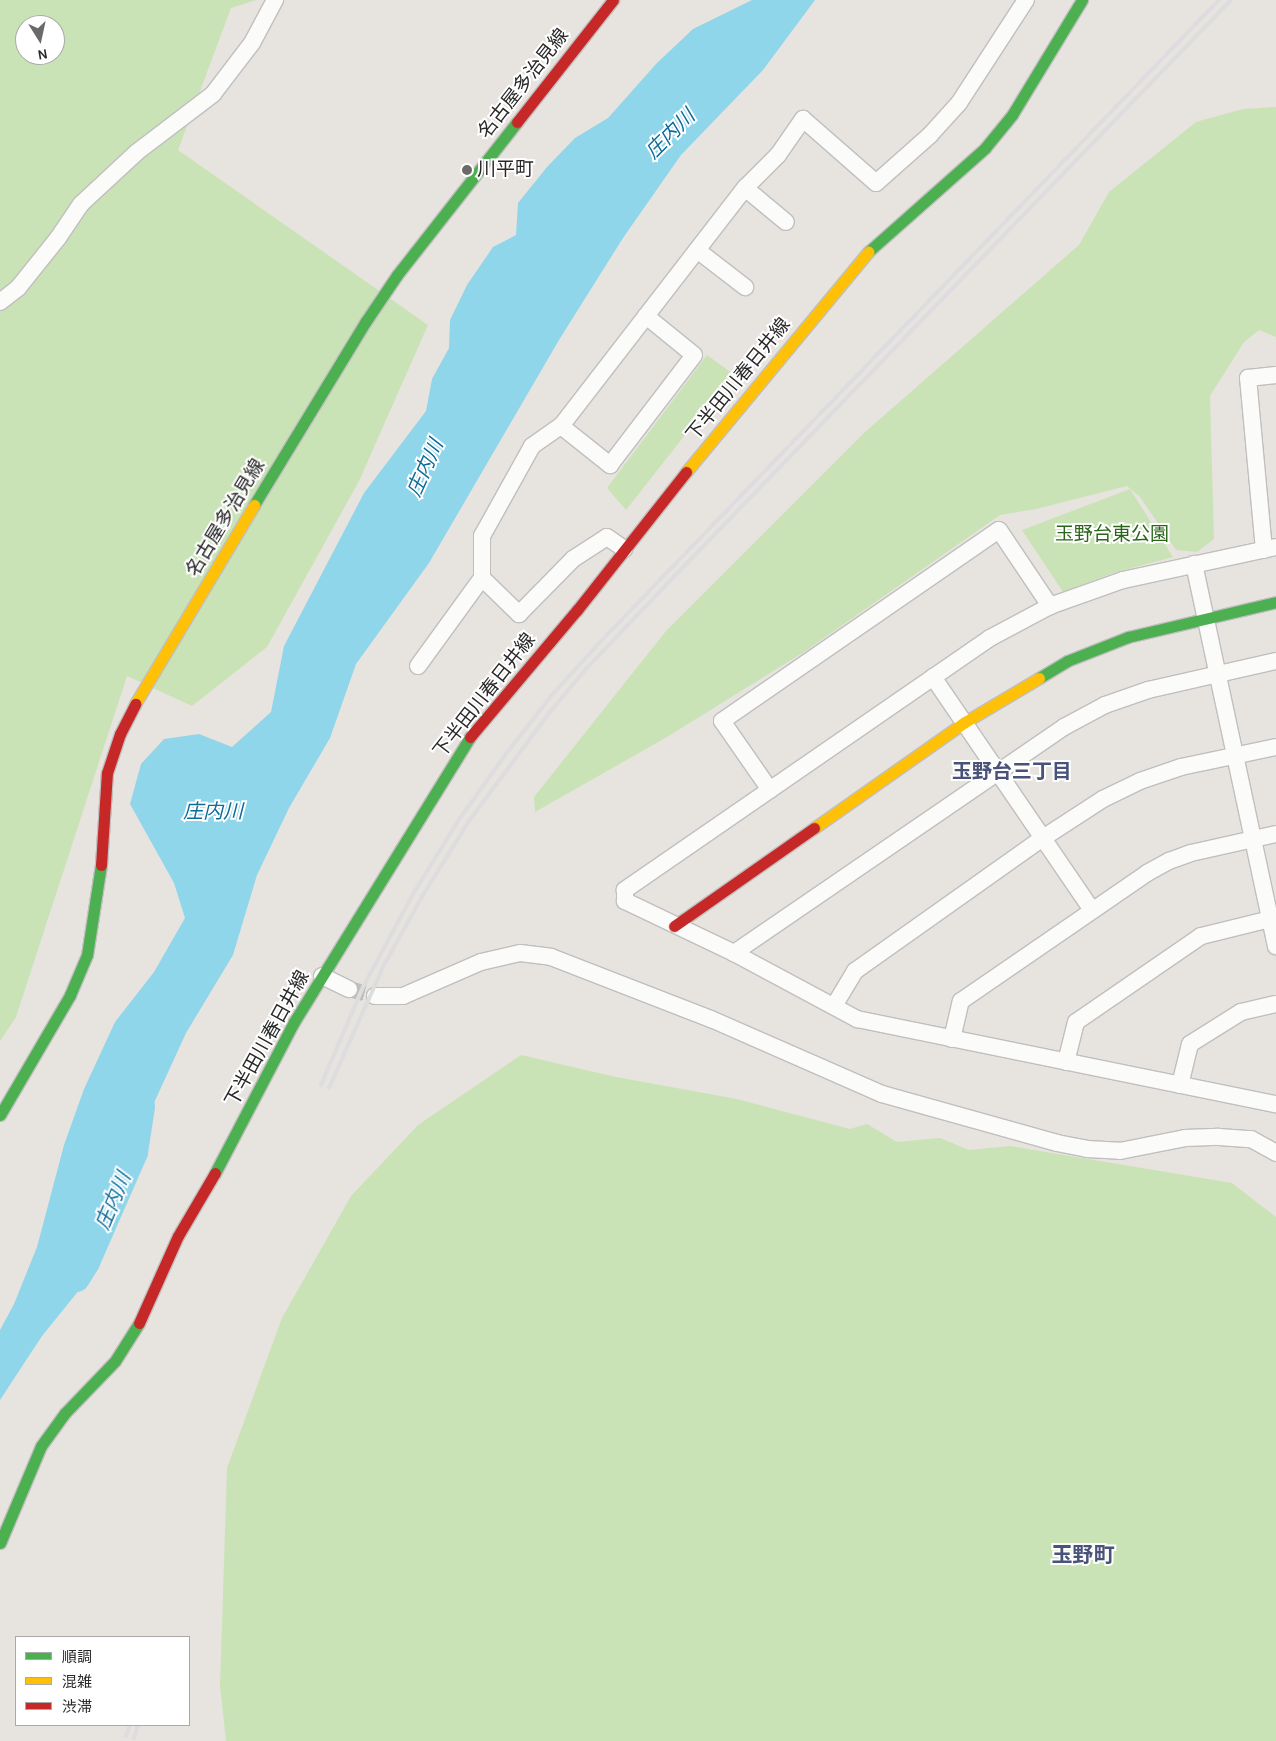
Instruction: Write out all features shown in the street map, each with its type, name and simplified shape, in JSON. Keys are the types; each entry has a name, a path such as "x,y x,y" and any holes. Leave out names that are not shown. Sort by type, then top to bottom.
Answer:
{"main road":[{"name":"名古屋多治見線","path":"0,1115 70,995 87,955 100,877 107,773 120,734 148,680 361,329 397,274 613,0"},
{"name":"下半田川春日井線","path":"0,1544 41,1446 65,1413 115,1361 144,1314 178,1236 225,1156 294,1022 464,745 577,610 624,549 860,260 986,148 1012,115 1082,0"},
{"path":"674,926 965,722 1067,661 1128,637 1276,602"}],"street":[{"path":"0,302 18,288 58,238 80,204 137,152 213,94 252,43 275,0"},
{"path":"418,666 482,578 482,536 532,446 561,426 745,188 778,155 803,119 876,183 930,135 959,103 1026,0"},
{"path":"745,188 786,222"},
{"path":"697,250 745,287"},
{"path":"561,426 610,465 694,355 646,316"},
{"path":"1276,375 1248,378 1270,548 1123,580 1050,606 990,638 625,890 626,900 674,926 734,953 857,1019 1276,1104"},
{"path":"770,790 722,721 999,530 1050,606"},
{"path":"482,578 519,614 573,559 607,537 624,549"},
{"path":"1194,564 1276,946"},
{"path":"734,953 1064,727 1105,705 1148,690 1276,661"},
{"path":"933,677 1092,910"},
{"path":"834,1006 855,971 1043,838 1103,800 1140,781 1180,767 1276,746"},
{"path":"952,1039 961,1000 1092,910 1168,861 1192,853 1276,834"},
{"path":"1066,1062 1076,1022 1201,936 1270,920"},
{"path":"375,996 403,996 480,962 520,953 551,957 710,1020 882,1094 1057,1143 1087,1149 1120,1151 1185,1138 1218,1137 1252,1139 1276,1153"},
{"path":"322,976 349,989"},
{"path":"1180,1085 1190,1044 1240,1012 1276,1004"}],"green space":[{"path":"0,0 256,0 231,8 178,150 428,325 359,481 267,647 192,706 127,676 16,1017 0,1041"},
{"path":"1276,107 1276,337 1259,330 1244,342 1210,396 1214,539 1197,552 1176,550 1140,497 1127,486 1036,509 1000,515 804,652 667,737 535,812 534,797 666,631 865,432 1079,245 1109,192 1196,122 1243,109"},
{"path":"707,355 733,374 626,510 607,488"},
{"name":"玉野台東公園","path":"1130,489 1173,557 1113,573 1063,592 1022,530"},
{"path":"521,1055 616,1077 737,1099 850,1129 867,1124 897,1142 940,1138 969,1150 1010,1146 1232,1183 1276,1217 1276,1741 226,1741 220,1686 227,1468 282,1318 351,1196 418,1125"}],"water":[{"name":"庄内川","path":"752,0 815,0 763,70 681,155 623,238 559,340 429,563 356,664 330,738 289,808 257,875 233,955 186,1033 104,1212 80,1289 42,1336 0,1400 0,1330 14,1304 37,1247 64,1145 84,1089 115,1022 154,972 185,918 174,883 130,804 141,764 164,739 199,734 232,747 271,712 284,646 364,493 426,411 432,379 449,348 450,320 467,285 493,247 516,235 518,203 547,167 575,138 608,118 657,63 693,29"}],"waterway":[{"name":"庄内川","path":"76,1278 86,1262 134,1152 141,1107"}],"tunnel":[{"path":"349,989 375,996"}],"railway":[{"path":"321,1085 363,987 413,894 460,818 552,695 601,641 1219,0"},
{"path":"329,1088 384,965 423,895 469,821 550,712 584,671 664,587 1231,0"},
{"path":"126,1736 130,1726"},
{"path":"134,1738 138,1726"}],"traffic: fast":[{"path":"868,252 985,148 1012,115 1082,0"},
{"path":"254,505 366,321 397,275 517,122"},
{"path":"1039,678 1067,661 1128,637 1276,602"},
{"path":"215,1173 294,1022 470,737"},
{"path":"0,1115 70,995 87,955 101,865"},
{"path":"0,1543 41,1446 65,1413 115,1361 139,1323"}],"traffic: slow":[{"path":"686,472 868,252"},
{"path":"135,704 254,505"},
{"path":"814,828 965,722 1039,678"}],"traffic: jam":[{"path":"517,122 613,0"},
{"path":"470,737 577,610 686,472"},
{"path":"101,865 107,773 120,734 135,704"},
{"path":"674,926 814,828"},
{"path":"139,1323 178,1236 215,1173"}],"place":[{"name":"川平町","path":"467,170"}],"district":[{"name":"玉野台三丁目","path":"1012,771"},
{"name":"玉野町","path":"1083,1555"}]}
